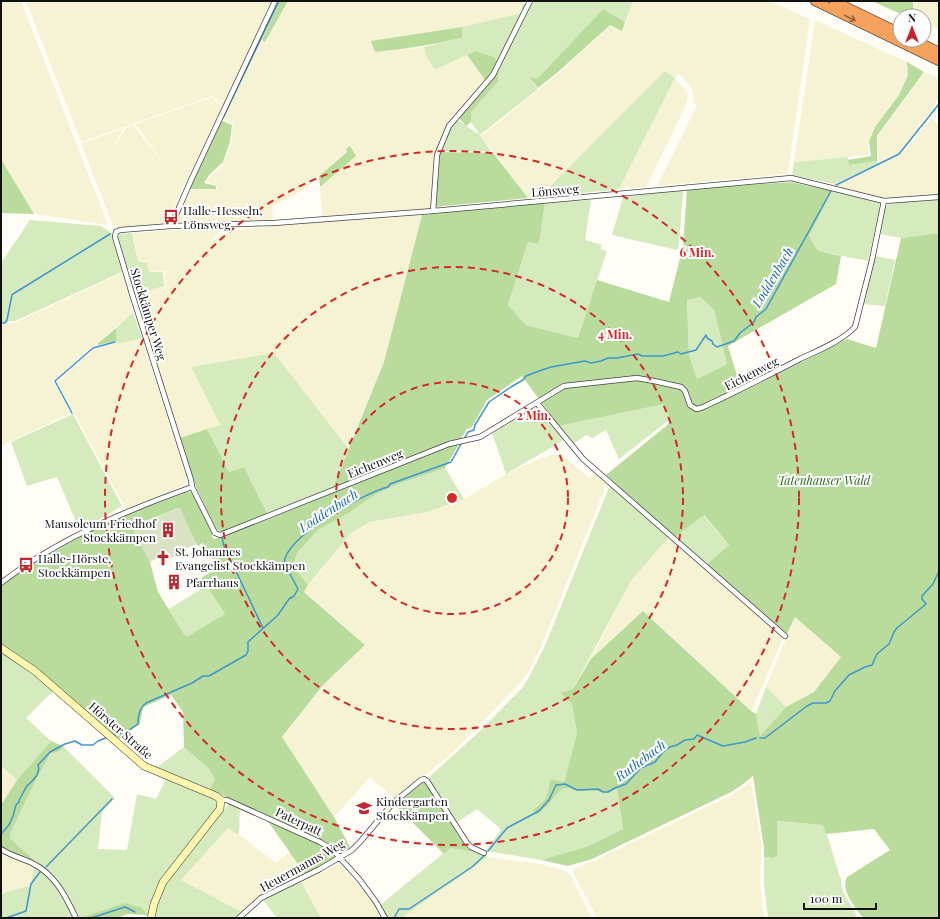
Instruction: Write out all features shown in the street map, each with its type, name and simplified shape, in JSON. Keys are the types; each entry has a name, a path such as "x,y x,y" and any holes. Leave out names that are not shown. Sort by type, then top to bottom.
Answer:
{"highway":[{"path":"815,1 939,61"},
{"path":"834,1 892,29"}],"street":[{"path":"170,226 275,1"},
{"path":"433,211 438,154 449,126 493,75 530,1"},
{"name":"Lönsweg","path":"170,226 274,223 433,211 791,178 884,201 939,197"},
{"name":"Eichenweg","path":"192,487 217,535 223,535 449,444 480,437 564,386 637,378 681,387 685,391 690,405 696,409 701,408 831,344 849,333 855,327 872,260 884,201"},
{"name":"Stockkämper Weg","path":"170,226 120,230 116,232 115,237 192,487"},
{"path":"537,403 583,459 785,636"},
{"path":"1,583 47,552 112,518 192,487"},
{"name":"Hörster Straße","path":"1,648 35,671 144,766 216,796 221,800"},
{"name":"Heuermanns Weg","path":"239,918 261,898 286,887 340,858 360,842 393,803 424,779 427,781 467,843 471,847 484,853"},
{"path":"151,918 154,904 163,882 220,809 221,800"},
{"name":"Paterpatt","path":"221,800 227,800 320,842 332,849 359,879 385,918"},
{"path":"1,850 32,863 54,880 64,893 76,918"}],"shaded area":[{"path":"1,1 21,1 108,225 34,214 1,159"},
{"path":"26,1 270,1 254,42 223,106 212,96 81,142"},
{"path":"288,1 522,1 522,13 462,27 400,37 408,49 424,47 426,56 435,70 467,55 486,81 449,122 445,119 448,122 437,152 430,209 322,216 320,187 356,156 347,151 303,190 272,206 273,220 180,223 178,217 191,190 218,189 217,186 206,182 224,162 231,143 233,124 223,119 262,40 265,42"},
{"path":"634,1 769,1 810,19 788,173 657,186 697,105 694,103 693,93 689,84 678,73 675,79 666,71 537,198 528,198 481,136 560,72 610,25 622,31"},
{"path":"914,1 939,1 939,29 932,26 932,8 914,8"},
{"path":"815,20 907,62 908,75 899,95 874,128 868,142 869,155 794,162"},
{"path":"925,72 939,78 939,98 904,150 879,163 878,136"},
{"path":"675,79 686,90 688,96 687,103 646,187 619,189"},
{"path":"212,97 222,106 168,220 164,223 118,228 113,226 81,143 124,128 110,152 126,128 133,125 165,165 135,124"},
{"path":"931,118 939,125 939,195 885,199 834,185 905,151"},
{"path":"422,215 384,362 348,448 274,354 191,368 220,425 180,438 135,294 164,286 165,271 149,272 147,263 138,260 133,233 222,229 210,242 222,235 240,230 289,224"},
{"path":"122,273 133,312 53,381 71,413 1,446 1,325 16,322"},
{"path":"142,338 186,477 186,482 183,486 126,509 57,382 93,350 99,347"},
{"path":"552,455 562,455 589,478 596,473 607,483 541,647 527,674 451,754 416,782 394,798 370,777 334,817 282,738 323,685 365,645 304,591 351,533 369,522 427,512 464,499 506,474"},
{"path":"669,537 783,638 751,712 644,611 590,660 631,581"},
{"path":"795,617 841,657 814,692 786,707 766,687"},
{"path":"1,766 17,780 1,805"},
{"path":"751,781 762,848 760,882 764,918 597,918 574,874 573,871 575,868 593,861 732,795"},
{"path":"229,827 276,863 290,852 305,874 268,891 242,912 181,880"},
{"path":"1,851 34,866 31,885 1,894"},
{"path":"488,857 540,864 566,871 570,875 592,918 406,918 404,916"},
{"path":"341,863 377,908 382,918 321,918 301,882"}],"green space":[{"path":"280,1 288,1 265,42 262,40"},
{"path":"531,1 630,1 633,3 625,22 603,9 538,78 529,77 538,89 480,135 471,122 471,112 498,82 499,65"},
{"path":"872,1 913,1 913,8 892,8 892,10"},
{"path":"522,4 528,4 498,63 475,51 435,70 426,56 424,47 462,38 462,27 522,13"},
{"path":"603,9 625,22 622,31 610,25 538,88 529,77 538,78"},
{"path":"462,27 462,38 440,43 375,52 371,41"},
{"path":"475,51 494,57 499,65 498,82 471,112 471,122 466,126 459,118 488,84 467,55"},
{"path":"907,62 924,72 877,136 877,161 849,165 848,160 871,156 869,141 875,127 899,95 908,75"},
{"path":"665,71 675,78 619,189 538,198"},
{"path":"456,119 480,135 491,151 441,151 450,127"},
{"path":"221,120 232,125 230,142 223,162 210,174 204,183 216,186 216,189 189,189"},
{"path":"350,146 356,156 320,187 319,176 347,152 346,149"},
{"path":"440,152 493,153 528,198 434,207"},
{"path":"848,157 849,165 877,161 879,163 834,184 792,175 794,162"},
{"path":"1,159 34,214 1,213"},
{"name":"Tatenhauser Wald","path":"791,182 832,191 809,236 818,251 841,256 836,284 728,346 742,392 847,339 876,348 901,238 939,233 939,918 863,918 847,893 845,882 847,877 890,850 874,829 826,834 823,825 777,821 777,856 773,858 764,857 764,848 753,776 731,792 592,859 568,866 541,860 586,847 623,829 617,789 608,793 603,793 597,791 576,791 568,788 561,789 546,807 536,815 533,810 546,798 550,779 564,782 577,733 572,704 561,693 573,689 590,660 643,611 756,714 760,736 786,707 814,692 841,657 795,617 787,634 707,564 729,545 704,515 675,537 606,475 671,422 664,404 559,426 522,376 487,400 472,427 467,429 461,439 444,444 334,489 333,487 384,362 422,215 545,203 539,244 528,242 508,305 526,325 578,338 597,280 669,302 683,246 687,189","holes":["700,297 714,310 727,364 697,379 689,355 687,300"]},
{"path":"683,191 679,245 677,250 612,235 623,197"},
{"path":"832,191 877,200 881,204 868,261 818,251 809,236"},
{"path":"591,200 585,240 602,245 600,249 607,251 578,338 526,325 508,305 528,242 539,244 545,203"},
{"path":"939,200 939,233 901,238 880,234 885,207 892,202"},
{"path":"30,220 101,226 112,233 122,272 15,321 1,322 1,263"},
{"path":"132,233 138,261 147,263 149,272 163,272 164,286 135,294 117,238 120,234"},
{"path":"875,256 895,260 885,306 863,304"},
{"path":"700,297 714,310 727,364 697,379 689,355 687,299"},
{"path":"133,312 142,338 117,344 116,328"},
{"path":"116,328 117,341 97,344"},
{"path":"274,353 348,448 333,487 267,513 244,467 229,472 207,429 220,425 191,367"},
{"path":"664,404 670,419 619,459 606,430 592,438 586,435 573,444 559,426"},
{"path":"532,408 538,409 564,440 506,474 492,433"},
{"path":"73,414 122,506 80,531 57,477 27,486 11,442"},
{"path":"207,429 229,472 244,467 268,515 222,532 216,529 196,487 180,438"},
{"path":"459,444 445,468 398,484 378,493 347,514 318,530 297,553 293,567 308,585 304,592 365,645 323,685 282,737 334,817 350,847 336,857 305,874 267,820 228,805 227,797 209,790 215,779 209,769 184,747 183,712 171,695 143,707 140,724 118,739 1,645 1,586 18,572 111,520 187,492 191,492 194,495 214,539 269,519 449,446","holes":["179,508 198,546 203,543 217,568 201,578 225,614 186,637 158,592 150,562 132,526"]},
{"path":"445,468 464,499 427,512 369,522 351,533 308,585 293,567 297,553 318,530 347,514 378,493 398,484"},
{"path":"610,485 669,537 631,581 573,689 562,694 572,704 577,733 564,782 551,780 548,794 536,814 546,807 560,789 568,788 576,791 597,791 608,793 617,789 623,829 586,847 541,860 486,851 501,829 477,809 457,822 428,778 480,731 523,687 544,648"},
{"path":"180,508 196,544 178,553 168,561 170,557 167,551 165,551 165,554 150,562 132,526"},
{"path":"703,515 729,545 707,564 675,537"},
{"path":"206,586 225,614 186,637 169,609"},
{"path":"1,652 33,674 53,691 26,718 51,741 17,780 1,766"},
{"path":"766,687 786,707 760,736 756,714"},
{"path":"51,741 64,747 57,752 50,754 10,834 11,839 35,861 34,862 1,848 1,805 17,780"},
{"path":"64,747 115,798 102,812 98,849 127,850 137,794 156,799 166,779 216,800 216,808 160,880 155,890 148,915 142,908 78,918 66,892 57,881 45,868 11,839 10,834 50,754 57,752"},
{"path":"184,747 209,769 215,779 209,790 156,768"},
{"path":"422,782 426,783 463,843 468,849 475,852 450,848 444,854 394,804"},
{"path":"228,805 240,809 239,835 228,828 181,880 242,912 236,918 155,918 157,905 166,883"},
{"path":"776,821 824,825 841,880 843,892 857,916 854,918 768,918 764,884 764,857 773,858 777,842"},
{"path":"450,848 475,852 488,857 404,916 406,918 388,918 380,905"},
{"path":"34,866 48,877 58,889 73,918 1,918 1,894 31,885"},
{"path":"301,882 321,918 277,918 263,900"},
{"path":"125,903 142,908 148,915 128,914 117,918 80,918"}],"waterway":[{"path":"223,118 279,1"},
{"name":"Loddenbach","path":"836,185 899,154 939,104"},
{"name":"Loddenbach","path":"464,439 468,432 474,430 475,425 489,402 523,380 526,376 539,371 551,367 585,361 591,363 608,358 638,354 642,356 663,356 678,352 681,354 696,350 706,335 707,338 717,347 734,341 740,333 754,322 756,317 766,309 831,191"},
{"path":"1,323 5,323 7,320 13,294 110,234"},
{"path":"72,413 55,381 93,348 115,342"},
{"name":"Loddenbach","path":"114,735 126,732 138,724 139,713 146,703 192,683 203,676 209,676 246,655 248,651 248,642 278,615 298,589 284,563 288,552 311,529 345,507 388,487 390,484 451,462 461,444"},
{"path":"223,531 227,530"},
{"path":"222,538 224,546 263,628"},
{"name":"Ruthebach","path":"760,738 765,738 807,706 813,703 826,703 830,701 835,691 849,675 872,665 877,654 889,644 897,628 926,604 922,599 922,596 933,584 939,571"},
{"name":"Ruthebach","path":"488,851 507,828 539,811 549,800 556,785 565,784 577,790 598,789 603,792 608,792 626,784 641,768 655,762 663,752 670,747 685,740 694,739 697,735 723,746 745,742 756,738"},
{"name":"Loddenbach","path":"1,834 9,825 16,805 26,788 37,774 39,768 38,765 50,752 65,744 75,741 82,745 93,745 108,737"},
{"path":"46,867 112,799"},
{"name":"Ruthebach","path":"394,918 399,909 409,909 472,867 485,855"},
{"path":"6,918 26,911 31,884 40,872"},
{"path":"91,918 125,907 135,912"}],"place":[{"name":"Halle-Hesseln, Lönsweg","path":"171,217"},
{"name":"Mausoleum Friedhof Stockkämpen","path":"168,530"},
{"name":"St. Johannes Evangelist Stockkämpen","path":"163,558"},
{"name":"Halle-Hörste, Stockkämpen","path":"26,565"},
{"name":"Pfarrhaus","path":"174,582"},
{"name":"Kindergarten Stockkämpen","path":"364,808"}]}
